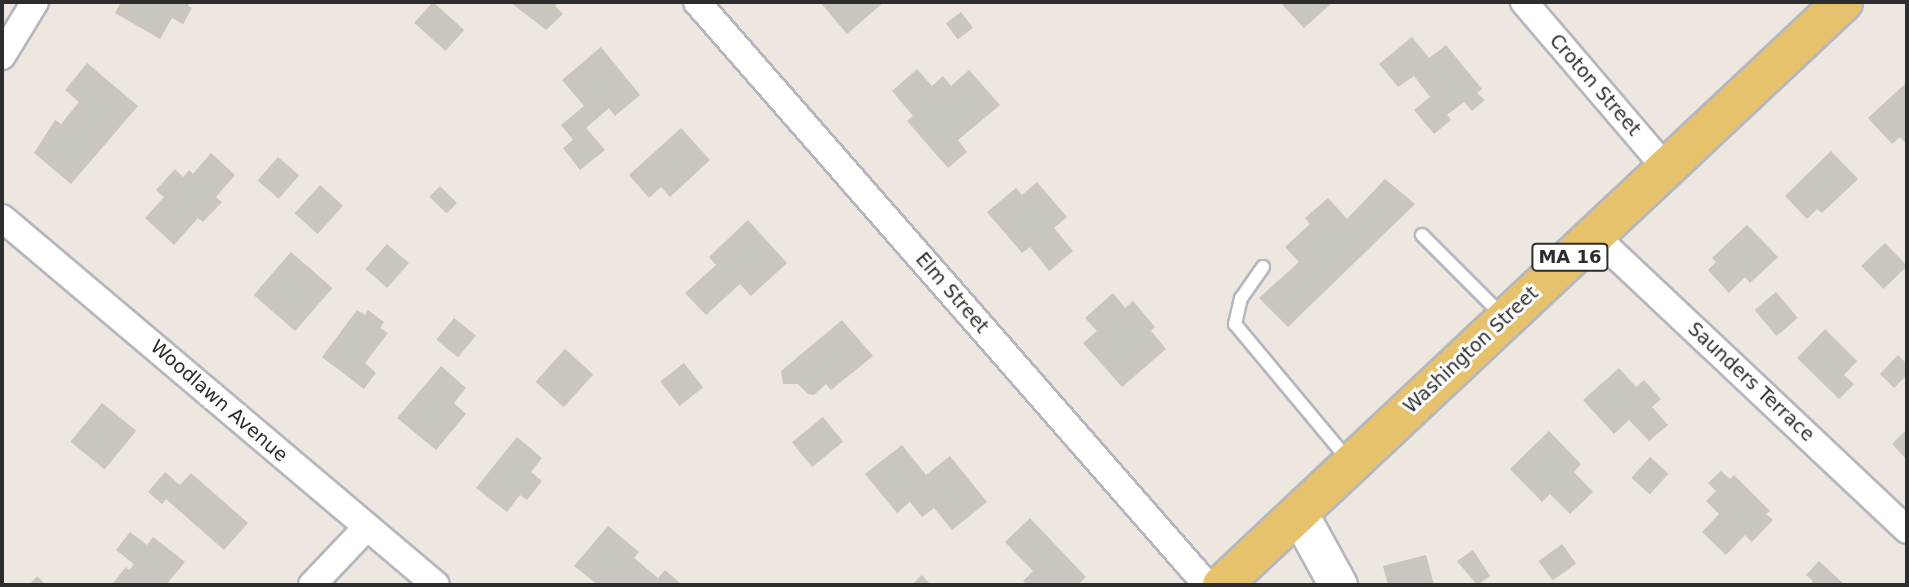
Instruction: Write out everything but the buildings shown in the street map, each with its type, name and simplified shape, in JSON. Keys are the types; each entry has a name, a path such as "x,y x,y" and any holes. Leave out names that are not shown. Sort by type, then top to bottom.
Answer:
{"main road":[{"name":"Washington Street","path":"1222,585 1843,2"}],"street":[{"path":"2,56 35,2"},
{"name":"Elm Street","path":"697,2 1207,585"},
{"name":"Croton Street","path":"1524,2 1666,168"},
{"name":"Woodlawn Avenue","path":"2,218 436,585"},
{"name":"Saunders Terrace","path":"1594,235 1907,530"},
{"path":"1299,514 1338,585"},
{"path":"312,585 367,527"}],"lane":[{"path":"1422,235 1505,318"},
{"path":"1263,267 1241,298 1235,324 1351,464"}]}
